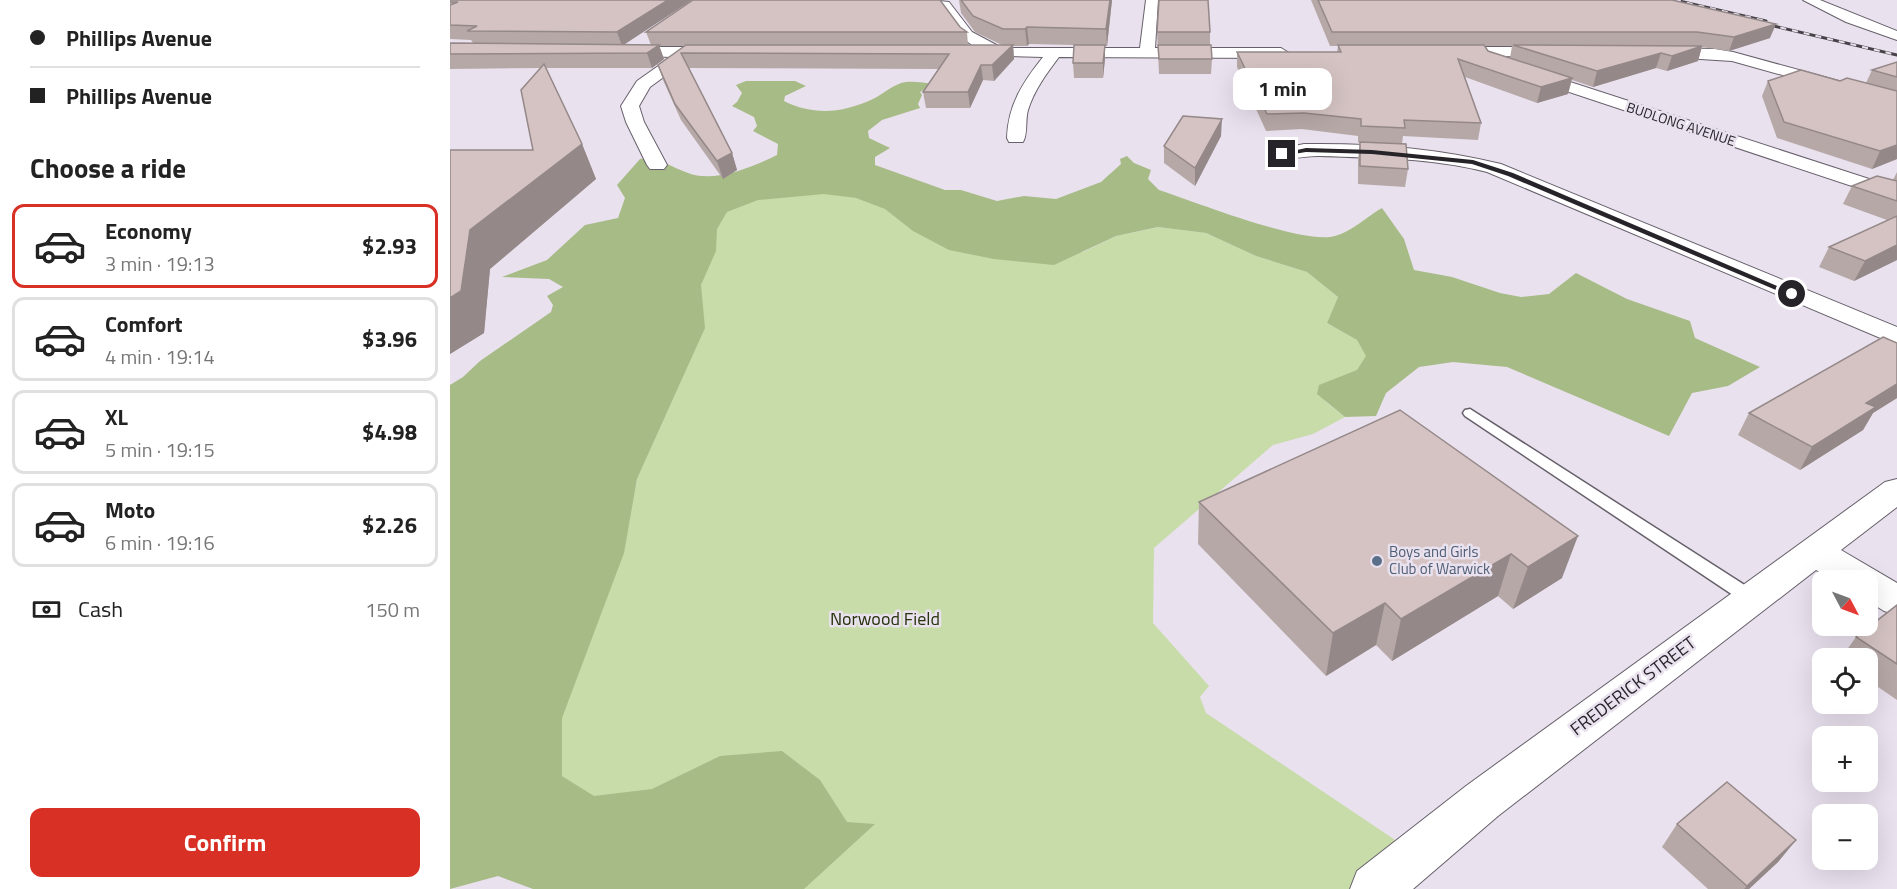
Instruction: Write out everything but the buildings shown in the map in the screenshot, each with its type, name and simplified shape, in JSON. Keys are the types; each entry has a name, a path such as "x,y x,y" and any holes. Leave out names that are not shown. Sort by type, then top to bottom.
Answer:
{"street":[{"path":"935,0 952,10 961,28 975,42 1002,52"},
{"path":"1147,53 1152,0"},
{"path":"1809,0 1851,20 1897,36"},
{"path":"627,52 647,39"},
{"path":"604,52 734,52"},
{"path":"657,165 635,122 630,106 643,84 687,52"},
{"path":"956,52 1299,53"},
{"path":"1430,52 1564,52"},
{"name":"BUDLONG AVENUE","path":"1466,52 1897,195"},
{"path":"1016,138 1015,122 1027,88 1054,53"},
{"path":"1646,53 1715,54 1897,102"},
{"path":"1282,154 1306,150 1415,155 1473,162 1494,168 1897,337"},
{"name":"FREDERICK STREET","path":"1375,889 1482,801 1897,490"},
{"path":"1815,552 1846,570"},
{"path":"1878,589 1897,601"}],"lane":[{"path":"1470,413 1751,598"}],"green space":[{"path":"746,81 795,81 806,86 785,96 784,101 817,111 840,110 862,104 902,83 934,84 920,92 922,95 918,104 920,108 882,120 868,131 869,138 890,148 875,157 875,165 945,190 961,190 997,201 1024,196 1056,199 1101,182 1121,164 1120,159 1127,156 1134,163 1151,170 1148,179 1159,190 1248,221 1299,234 1319,237 1342,234 1382,208 1404,239 1414,270 1452,277 1500,293 1521,297 1549,294 1576,273 1627,299 1690,321 1695,338 1760,367 1728,386 1692,393 1669,436 1507,367 1453,362 1419,367 1386,393 1376,416 1345,417 1317,394 1319,385 1357,370 1366,356 1357,340 1327,323 1338,297 1307,272 1256,256 1206,233 1158,227 1116,236 1054,265 994,259 949,250 913,231 885,209 856,198 824,194 758,200 727,212 717,229 716,251 701,285 705,328 637,479 624,553 562,718 562,776 594,796 652,789 720,756 782,751 820,780 847,822 875,824 804,889 533,889 498,876 450,889 450,385 463,377 480,361 551,312 553,305 547,296 563,287 549,279 502,277 547,260 585,225 618,218 625,198 617,185 640,159 664,163 698,176 710,176 745,169 777,155 778,144 753,131 757,126 754,117 732,106 742,93 736,85"},
{"name":"Norwood Field","path":"812,191 856,198 1083,252 1116,236 1159,227 1206,233 1256,256 1307,272 1338,297 1327,323 1357,340 1363,350 1376,356 1325,401 1345,417 1313,434 1273,445 1154,548 1153,623 1209,686 1200,697 1206,713 1419,856 1389,889 730,889 562,776 525,729 627,532 637,479 698,343 701,285 710,199"}],"railway":[{"path":"1675,0 1766,21"},
{"path":"1757,22 1897,55"}],"place":[{"name":"Boys and Girls Club of Warwick","path":"1377,561"}],"route":[{"path":"1282,154 1306,150 1372,152 1473,162 1510,174 1792,294"}]}
